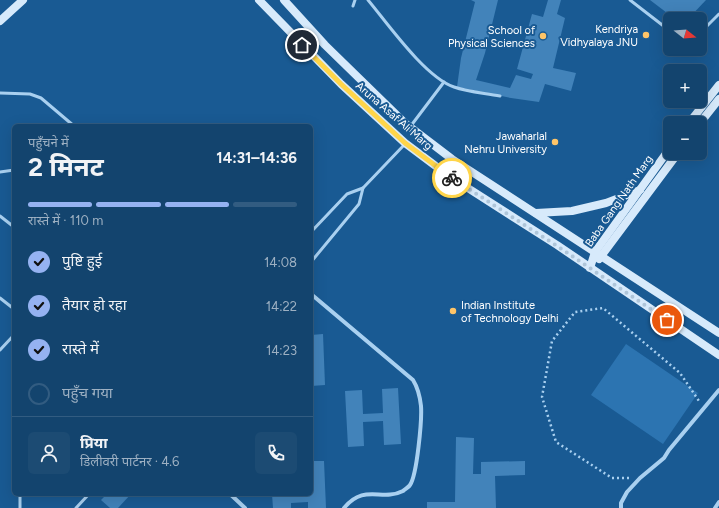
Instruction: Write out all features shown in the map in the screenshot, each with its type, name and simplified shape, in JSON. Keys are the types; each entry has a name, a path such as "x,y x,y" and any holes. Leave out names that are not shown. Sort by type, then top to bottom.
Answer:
{"main road":[{"path":"0,21 23,0"},
{"name":"Aruna Asaf Ali Marg","path":"259,0 341,84 405,143 449,176 590,268 719,355"},
{"name":"Aruna Asaf Ali Marg","path":"284,0 325,45 410,127 452,159 719,332"},
{"path":"695,116 719,85"},
{"path":"706,116 719,99"},
{"name":"Baba Gang Nath Marg","path":"590,268 640,190 663,158"},
{"name":"Baba Gang Nath Marg","path":"599,254 673,160"},
{"path":"536,213 572,211 606,203 640,190"}],"street":[{"path":"313,296 413,380 418,389 421,407 417,463 410,486 403,491 393,494 364,494 356,497 344,508"},
{"path":"621,508 621,503 627,492 640,478 664,458 719,390"},
{"path":"232,496 245,508"},
{"path":"715,508 719,502"}],"lane":[{"path":"354,6 355,0"},
{"path":"368,0 424,67 444,82 454,87 500,96"},
{"path":"630,0 663,26"},
{"path":"707,26 719,14"},
{"path":"410,127 444,82"},
{"path":"0,93 30,94 41,98 72,124"},
{"path":"313,230 347,194 363,188 405,143"},
{"path":"0,172 12,170"},
{"path":"313,260 359,204 363,188"},
{"path":"0,216 12,225"},
{"path":"0,298 12,307"},
{"path":"0,350 12,337"},
{"path":"20,496 20,508"},
{"path":"76,508 87,496"}],"path":[{"path":"640,478 612,478 556,442 542,397 552,341 575,312 603,308 680,373 704,408"}],"shaded area":[{"path":"626,344 698,393 663,444 591,395"}],"building":[{"name":"School of Physical Sciences","path":"471,0 498,0 485,53 476,80 510,88 516,75 531,79 533,74 517,69 532,14 543,17 548,0 561,0 557,14 565,18 553,68 576,73 571,91 545,84 539,102 457,87 461,58 475,2"},
{"name":"Kendriya Vidhyalaya JNU","path":"650,0 706,0 695,12 666,12"},
{"path":"323,334 325,385 313,386 313,335"},
{"path":"398,388 401,444 384,445 383,421 363,422 364,446 348,447 345,391 362,390 363,414 383,413 382,389"},
{"path":"456,437 474,438 473,474 481,474 481,462 525,461 525,475 495,476 496,508 427,508 427,502 455,502"},
{"path":"313,461 324,461 326,508 308,508 308,502 291,503 291,508 273,508 272,496 313,496"},
{"path":"105,496 129,496 118,508 110,508 101,500"}],"way so far":[{"path":"452,178 667,320"}],"place":[{"name":"Kendriya Vidhyalaya JNU","path":"646,35"},
{"name":"School of Physical Sciences","path":"543,36"},
{"name":"Jawaharlal Nehru University","path":"555,142"},
{"name":"Indian Institute of Technology Delhi","path":"453,311"}],"route":[{"path":"302,45 341,84 405,143 452,178"}]}
